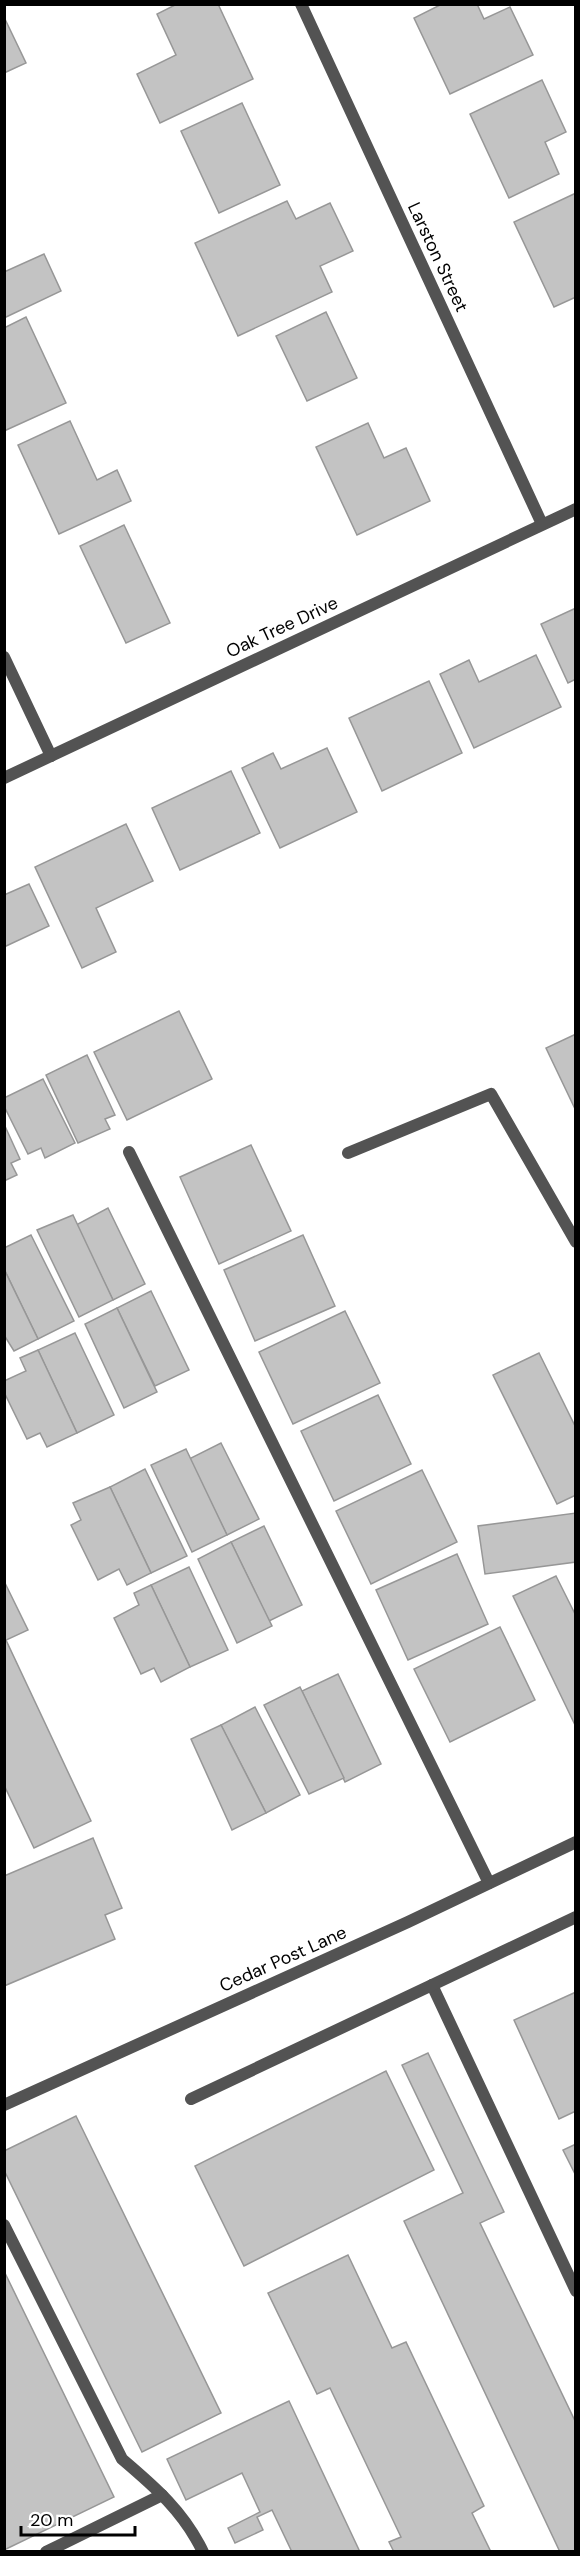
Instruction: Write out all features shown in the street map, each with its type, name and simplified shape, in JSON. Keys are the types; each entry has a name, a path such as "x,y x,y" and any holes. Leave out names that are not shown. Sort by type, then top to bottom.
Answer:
{"street":[{"name":"Larston Street","path":"301,4 542,524"},
{"name":"Oak Tree Drive","path":"4,778 576,509"},
{"path":"4,657 51,756"},
{"path":"348,1153 491,1094 576,1242"},
{"path":"129,1152 489,1883"},
{"name":"Cedar Post Lane","path":"4,2105 576,1842"},
{"path":"191,2098 576,1917"},
{"path":"432,1985 576,2291"},
{"path":"4,2225 122,2459 162,2495 192,2527 203,2552"},
{"path":"46,2552 162,2495"}],"building":[{"path":"177,4 218,4 253,79 160,123 137,74 176,55 157,14"},
{"path":"442,4 477,4 484,19 510,7 533,55 450,94 414,18"},
{"path":"4,17 26,63 4,73"},
{"path":"542,80 566,132 545,142 559,174 509,198 470,114"},
{"path":"242,103 280,185 219,213 181,131"},
{"path":"576,193 576,297 554,307 514,222"},
{"path":"287,201 296,219 330,203 353,251 320,266 332,292 238,336 195,243"},
{"path":"44,254 61,291 4,318 4,272"},
{"path":"326,312 357,378 307,401 276,336"},
{"path":"26,317 66,403 4,431 4,328"},
{"path":"70,421 97,480 117,470 131,501 59,534 18,445"},
{"path":"368,423 384,458 406,448 430,501 357,535 316,447"},
{"path":"124,525 170,623 126,643 80,546"},
{"path":"576,608 576,679 568,683 541,624"},
{"path":"536,655 561,707 474,748 440,674 469,660 479,682"},
{"path":"429,681 462,753 382,791 349,718"},
{"path":"327,748 357,812 280,848 242,768 273,753 281,769"},
{"path":"231,771 260,833 180,870 152,808"},
{"path":"126,824 153,881 96,908 116,952 82,968 35,867"},
{"path":"29,884 49,926 4,947 4,895"},
{"path":"179,1011 212,1079 127,1120 94,1052"},
{"path":"576,1034 576,1111 546,1048"},
{"path":"87,1055 115,1115 105,1119 110,1129 78,1143 46,1075"},
{"path":"43,1079 75,1143 45,1158 41,1148 28,1154 4,1106 4,1098"},
{"path":"4,1124 20,1159 11,1163 17,1175 4,1181"},
{"path":"251,1145 291,1231 219,1264 180,1177"},
{"path":"108,1208 145,1284 113,1300 76,1225"},
{"path":"73,1215 113,1300 79,1317 37,1230"},
{"path":"31,1235 74,1321 38,1339 4,1269 4,1248"},
{"path":"303,1235 335,1306 255,1341 224,1270"},
{"path":"4,1269 38,1339 14,1351 4,1335"},
{"path":"151,1291 189,1370 155,1386 117,1308"},
{"path":"117,1308 157,1392 124,1408 85,1324"},
{"path":"345,1311 380,1383 293,1424 259,1352"},
{"path":"75,1333 114,1415 77,1433 38,1350"},
{"path":"38,1350 77,1433 47,1447 40,1433 27,1439 4,1392 4,1381 26,1371 20,1358"},
{"path":"539,1353 576,1428 576,1495 557,1504 493,1375"},
{"path":"378,1395 411,1464 334,1501 301,1431"},
{"path":"221,1443 259,1519 227,1535 189,1459"},
{"path":"186,1449 227,1535 192,1552 151,1465"},
{"path":"145,1469 187,1556 151,1573 110,1487"},
{"path":"422,1470 457,1542 371,1584 336,1511"},
{"path":"110,1487 151,1573 127,1585 119,1569 98,1580 71,1525 81,1520 73,1503"},
{"path":"576,1513 576,1562 485,1574 478,1526"},
{"path":"264,1526 302,1605 269,1621 231,1542"},
{"path":"231,1542 272,1626 237,1643 198,1559"},
{"path":"457,1554 488,1624 408,1660 376,1590"},
{"path":"189,1567 228,1650 190,1667 151,1585"},
{"path":"556,1576 576,1616 575,1725 513,1596"},
{"path":"4,1581 28,1630 6,1640 91,1821 34,1848 4,1785"},
{"path":"151,1585 190,1667 161,1682 154,1668 141,1674 114,1618 139,1605 134,1593"},
{"path":"500,1627 535,1700 450,1742 414,1669"},
{"path":"338,1674 381,1764 345,1782 302,1691"},
{"path":"300,1687 344,1778 309,1794 264,1705"},
{"path":"255,1707 300,1795 266,1813 221,1725"},
{"path":"221,1725 266,1813 232,1830 191,1739"},
{"path":"93,1838 122,1908 105,1915 115,1939 4,1986 4,1876"},
{"path":"576,1992 576,2111 559,2119 514,2020"},
{"path":"428,2053 504,2212 480,2223 576,2423 576,2552 560,2552 404,2221 463,2193 402,2065"},
{"path":"386,2071 434,2170 244,2266 195,2166"},
{"path":"76,2116 221,2413 142,2452 4,2170 4,2151"},
{"path":"576,2144 576,2176 563,2150"},
{"path":"348,2255 392,2348 406,2342 484,2506 472,2513 491,2552 394,2552 389,2542 401,2537 330,2388 317,2394 268,2293"},
{"path":"4,2271 114,2497 4,2550"},
{"path":"289,2401 360,2552 292,2552 272,2510 257,2517 263,2530 235,2543 228,2528 260,2512 242,2473 186,2500 167,2459"}]}
